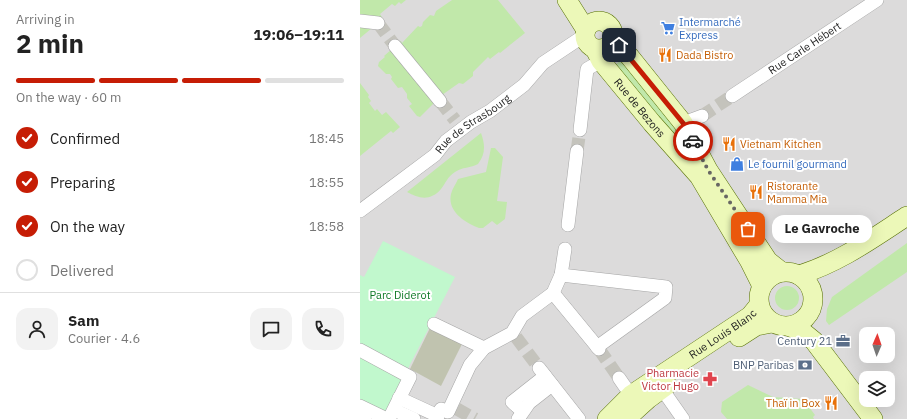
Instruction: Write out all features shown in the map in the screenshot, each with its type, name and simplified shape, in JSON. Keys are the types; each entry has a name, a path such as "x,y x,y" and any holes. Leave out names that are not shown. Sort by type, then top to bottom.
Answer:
{"main road":[{"name":"Rue de Bezons","path":"567,0 652,123 699,176 755,271 762,286"},
{"name":"Rue de Bezons","path":"582,0 593,39 604,48 611,42 612,38 630,57 683,123 701,158 717,184 768,261 791,273"},
{"path":"873,419 814,341 803,332 781,325 766,318 760,305 760,292 762,286 767,280 791,273 817,268 859,248 907,216"},
{"path":"781,325 804,320 813,308 814,294 825,279 859,248"},
{"path":"791,273 806,280 814,294"},
{"name":"Rue Louis Blanc","path":"634,411 750,316 760,305"},
{"path":"810,314 814,341"},
{"name":"Rue Louis Blanc","path":"607,419 634,411 662,389 751,329 781,325"}],"street":[{"name":"Rue Carle Hébert","path":"732,96 874,1"},
{"path":"360,20 378,23"},
{"name":"Rue de Strasbourg","path":"360,211 435,155 458,125 490,111 524,84 543,63 593,39"},
{"path":"580,130 587,69 593,39"},
{"path":"395,46 440,101"},
{"path":"683,123 702,116"},
{"path":"568,225 577,151"},
{"path":"360,417 384,414 437,418 441,409 448,412 454,408 470,365 484,348 514,335 522,316 553,293 561,275 565,249"},
{"path":"553,293 598,348 665,298 666,287 561,275"},
{"path":"434,324 484,348"},
{"path":"360,350 410,376 384,414"},
{"path":"520,415 512,402 545,376 580,419"},
{"path":"619,378 634,411"},
{"path":"662,389 683,419"},
{"path":"360,406 384,414 414,419"}],"shaded area":[{"path":"360,0 907,0 907,419 360,419"},
{"path":"430,328 462,344 441,386 410,369"}],"green space":[{"path":"360,0 406,0 401,4 399,2 395,6 392,4 380,14 383,19 360,38"},
{"path":"452,0 498,0 525,33 500,53 499,52 490,59 488,57 473,72 473,76 463,84 459,83 442,95 420,117 417,116 409,106 412,104 407,98 407,94 402,87 398,88 391,79 392,77 390,74 386,74 378,66 379,62 401,41 402,43 418,26 422,26 423,22 430,15 434,16 436,11"},
{"path":"624,58 681,126 700,165 612,67"},
{"path":"360,83 369,95 368,97 371,101 369,103 375,111 377,109 382,115 386,112 400,127 393,133 391,131 360,156"},
{"path":"481,133 484,153 478,164 461,169 452,174 441,189 433,196 425,198 407,192"},
{"path":"491,148 495,148 503,157 497,201 507,202 505,219 497,225 492,221 483,228 479,228 458,216 454,211 450,200 452,190 458,179 486,172"},
{"name":"Parc Diderot","path":"383,241 455,277 382,419 360,419 360,275 364,277"},
{"path":"907,243 907,272 829,325 826,321 827,309 832,297"},
{"path":"787,286 795,290 799,298 795,306 787,310 779,306 775,298 779,290"},
{"path":"748,385 773,397 803,399 815,415 813,417 814,419 727,419 721,412 722,402"}],"tunnel":[{"path":"378,23 395,46"},
{"path":"702,116 732,96"},
{"path":"440,101 455,120"},
{"path":"577,151 580,130"},
{"path":"516,337 539,368"},
{"path":"599,349 619,378"},
{"path":"457,409 475,419"}],"way so far":[{"path":"693,141 708,170 748,229"}],"place":[{"name":"Intermarché Express","path":"668,28"},
{"name":"Dada Bistro","path":"665,55"},
{"name":"Vietnam Kitchen","path":"729,144"},
{"name":"Le fournil gourmand","path":"737,164"},
{"name":"Ristorante Mamma Mia","path":"756,192"},
{"name":"Le Gavroche","path":"748,229"},
{"name":"Century 21","path":"843,341"},
{"name":"BNP Paribas","path":"805,365"},
{"name":"Pharmacie Victor Hugo","path":"710,379"},
{"name":"Thaï in Box","path":"831,403"}],"route":[{"path":"619,45 683,123 693,141"}]}
